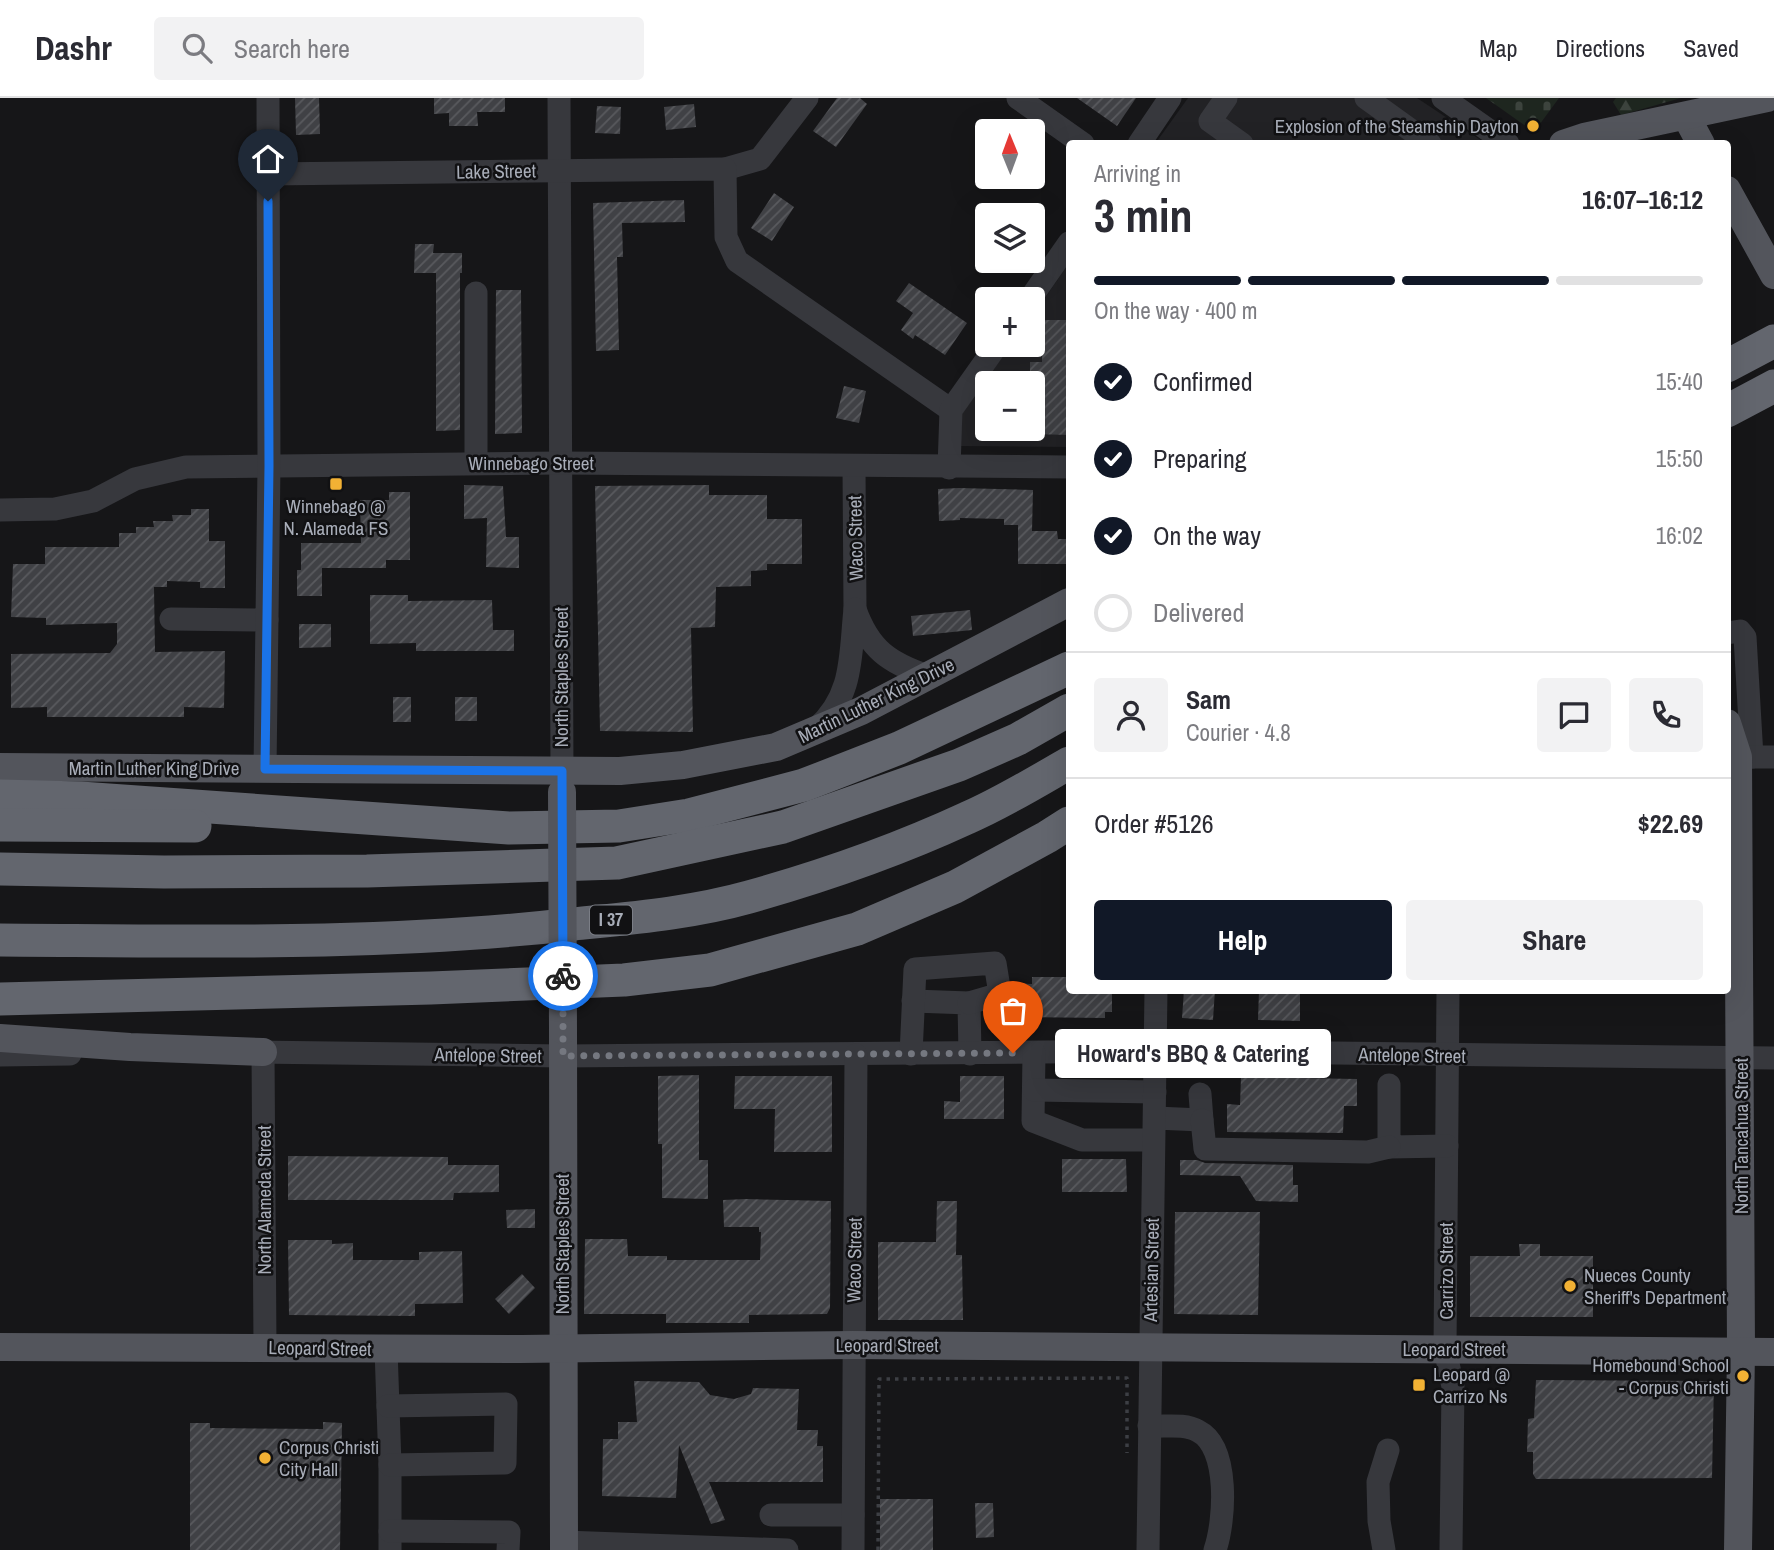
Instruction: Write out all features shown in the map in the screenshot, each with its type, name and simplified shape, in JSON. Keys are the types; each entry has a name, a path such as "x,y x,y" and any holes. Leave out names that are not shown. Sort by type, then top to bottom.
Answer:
{"highway":[{"path":"1731,364 1774,341"},
{"path":"1731,409 1774,386"},
{"path":"0,825 509,828 619,826 689,815 804,785 899,748 1066,669"},
{"path":"0,869 164,872 367,871 617,863 783,827 959,765 1018,739 1066,712"},
{"name":"I 37","path":"0,940 230,940 502,932 655,915 747,897 885,850 968,818 1066,765"},
{"path":"0,796 80,797 509,828"},
{"path":"0,999 431,989 624,980 710,970 857,929 955,887 1066,825"},
{"path":"0,955 125,941"}],"main road":[{"path":"1575,140 1584,137 1694,130 1767,98"},
{"path":"1658,140 1774,112"},
{"path":"1731,197 1768,264"},
{"name":"Martin Luther King Drive","path":"0,767 265,769 562,781 620,771 683,765 776,747 814,731 861,711 1066,604"},
{"name":"North Tancahua Street","path":"1738,1550 1741,1058 1748,757 1739,724"},
{"name":"North Staples Street","path":"562,781 564,1546"},
{"path":"0,1038 263,1052"},
{"name":"Leopard Street","path":"0,1347 562,1349 853,1345 1774,1352"}],"street":[{"path":"265,769 269,466 268,98"},
{"name":"North Staples Street","path":"559,98 562,781"},
{"name":"Lake Street","path":"268,174 725,169 760,159 807,98"},
{"path":"1018,98 1077,140"},
{"path":"1142,140 1170,98"},
{"path":"1226,98 1210,121 1236,140"},
{"path":"1366,98 1424,140"},
{"path":"1443,98 1502,140"},
{"path":"725,169 726,237 737,261 951,410"},
{"path":"1038,287 1066,247"},
{"path":"476,293 476,463"},
{"path":"948,468 951,410 989,357"},
{"name":"Winnebago Street","path":"0,510 55,509 93,501 135,479 186,467 561,463 1066,467"},
{"name":"Waco Street","path":"814,731 835,710 847,684 856,609 853,467"},
{"name":"Waco Street","path":"856,609 866,635 886,657 896,664 928,676"},
{"path":"171,619 267,620"},
{"path":"1731,632 1740,631 1745,637 1739,724"},
{"path":"911,1054 915,969 995,962 1000,994 968,1003 914,1001"},
{"name":"Artesian Street","path":"1148,1550 1156,994"},
{"name":"Carrizo Street","path":"1448,994 1445,1349 1453,1387 1451,1550"},
{"path":"968,1003 970,1054"},
{"name":"Antelope Street","path":"0,1055 263,1052 563,1043 856,1055 1156,1051 1774,1058"},
{"name":"North Alameda Street","path":"263,1052 265,1347"},
{"path":"1034,1053 1033,1121 1082,1140 1202,1120"},
{"name":"Waco Street","path":"853,1550 856,1055"},
{"path":"1389,1085 1389,1147"},
{"path":"1034,1090 1155,1092"},
{"path":"1200,1094 1205,1149 1368,1152 1389,1147 1447,1146"},
{"path":"386,1349 390,1541 509,1532 508,1550"},
{"path":"388,1406 506,1404 505,1463 390,1465"},
{"path":"1149,1426 1189,1427 1202,1432 1211,1443 1221,1467 1223,1504 1215,1550"},
{"path":"1384,1550 1379,1521 1378,1482 1388,1450"},
{"path":"771,1515 853,1516"},
{"path":"564,1546 787,1550"}],"path":[{"path":"878,1550 879,1379 1127,1378 1127,1457"}],"shaded area":[{"path":"1188,98 1417,98 1480,140 1158,140"},
{"path":"1066,267 1066,447 955,446 957,420 975,395 975,441 1045,441 1045,371 992,371 1002,357 1045,357 1045,298"}],"green space":[{"path":"1486,98 1559,98 1534,132"},
{"path":"1616,98 1681,98 1621,115 1613,102"}],"building":[{"path":"295,98 319,98 320,134 296,135"},
{"path":"434,98 505,98 505,112 477,112 478,126 449,126 449,113 434,114"},
{"path":"837,98 860,98 867,104 836,147 813,131"},
{"path":"1077,98 1136,98 1117,126"},
{"path":"694,104 696,127 666,130 664,107"},
{"path":"597,106 621,107 620,134 595,133"},
{"path":"774,193 794,207 772,241 751,228"},
{"path":"684,200 685,222 622,223 623,257 617,257 619,350 596,351 593,203"},
{"path":"415,244 434,244 433,253 462,253 460,430 436,431 436,273 414,273"},
{"path":"909,283 967,323 945,355 915,335 913,339 901,330 913,313 896,301"},
{"path":"496,290 521,290 522,433 495,434"},
{"path":"1045,320 1066,320 1066,435 1045,434 1045,371 1030,371 1030,362 1042,362 1042,357 1045,357"},
{"path":"844,386 866,391 859,423 836,418"},
{"path":"464,485 503,486 506,537 519,537 519,568 486,567 487,518 464,519"},
{"path":"709,485 709,495 767,495 767,519 802,519 802,564 767,564 767,570 751,571 751,586 716,587 715,627 691,628 693,732 600,731 595,486"},
{"path":"938,489 1033,490 1032,531 1057,531 1058,539 1066,539 1066,564 1018,564 1018,525 1004,525 1004,519 960,518 939,521"},
{"path":"389,492 410,492 410,560 386,560 386,568 322,568 322,596 297,596 301,543 361,543 360,500 389,500"},
{"path":"191,509 209,509 209,541 225,541 225,588 200,588 200,582 167,581 167,587 154,587 155,652 225,651 224,708 184,707 184,717 47,717 47,707 11,708 11,654 110,653 117,644 117,623 46,625 46,618 11,617 13,564 45,564 45,547 119,547 119,533 136,533 136,527 154,527 153,521 173,521 172,515 191,515"},
{"path":"370,595 408,595 408,601 492,600 493,630 514,630 514,651 416,651 416,643 370,644"},
{"path":"970,610 972,630 913,636 911,616"},
{"path":"299,624 331,624 331,647 299,648"},
{"path":"393,697 411,697 411,722 393,722"},
{"path":"455,697 477,697 477,721 455,721"},
{"path":"1032,977 1066,977 1066,994 1112,994 1112,1012 1105,1012 1105,1018 1013,1017 1013,983 1032,984"},
{"path":"1184,994 1215,994 1213,1020 1182,1018"},
{"path":"1259,994 1300,994 1300,1021 1258,1020"},
{"path":"699,1075 699,1160 708,1160 708,1199 662,1198 662,1144 658,1144 658,1076"},
{"path":"735,1076 832,1076 832,1152 774,1152 775,1109 734,1109"},
{"path":"960,1076 1004,1076 1004,1119 944,1119 944,1101 960,1102"},
{"path":"1241,1077 1357,1079 1357,1106 1344,1106 1343,1133 1227,1132 1227,1104 1240,1105"},
{"path":"288,1156 448,1157 448,1165 499,1165 499,1192 454,1193 453,1200 288,1200"},
{"path":"1062,1159 1126,1159 1127,1192 1062,1192"},
{"path":"1180,1160 1293,1165 1293,1185 1298,1185 1298,1202 1256,1201 1240,1176 1180,1175"},
{"path":"723,1200 831,1201 830,1308 827,1314 749,1315 749,1323 666,1323 666,1314 584,1314 585,1239 627,1239 628,1256 667,1256 667,1260 760,1260 759,1227 724,1227"},
{"path":"937,1201 957,1201 956,1255 962,1255 963,1320 878,1320 878,1242 936,1242"},
{"path":"535,1209 535,1228 507,1228 506,1210"},
{"path":"1175,1212 1260,1212 1258,1315 1174,1314"},
{"path":"288,1240 353,1243 353,1260 419,1260 419,1252 462,1251 463,1303 415,1304 415,1316 289,1315"},
{"path":"1519,1244 1540,1244 1540,1256 1593,1256 1593,1317 1470,1317 1470,1256 1520,1256"},
{"path":"522,1274 535,1288 509,1314 495,1299"},
{"path":"1536,1380 1714,1381 1712,1478 1536,1479 1533,1474 1533,1452 1527,1452 1528,1419 1534,1418"},
{"path":"634,1381 699,1382 710,1395 734,1399 751,1394 753,1388 799,1389 797,1430 818,1430 817,1446 823,1446 823,1482 709,1482 725,1520 711,1524 679,1445 676,1498 602,1496 603,1439 618,1439 618,1422 637,1422"},
{"name":"Corpus Christi City Hall","path":"323,1422 342,1423 340,1550 190,1550 190,1423 210,1423 210,1428 323,1429"},
{"path":"880,1499 933,1499 933,1550 880,1550"},
{"path":"975,1503 993,1503 994,1537 976,1538"}],"way so far":[{"path":"563,976 563,1056 1013,1053"}],"place":[{"name":"Explosion of the Steamship Dayton","path":"1533,126"},
{"name":"Winnebago @ N. Alameda FS","path":"336,484"},
{"name":"Howard's BBQ & Catering","path":"1013,1053"},
{"name":"Nueces County Sheriff's Department","path":"1570,1286"},
{"name":"Homebound School - Corpus Christi","path":"1743,1376"},
{"name":"Leopard @ Carrizo Ns","path":"1419,1385"},
{"name":"Corpus Christi City Hall","path":"265,1458"}],"route":[{"path":"268,201 269,466 265,769 562,771 563,976"}]}
